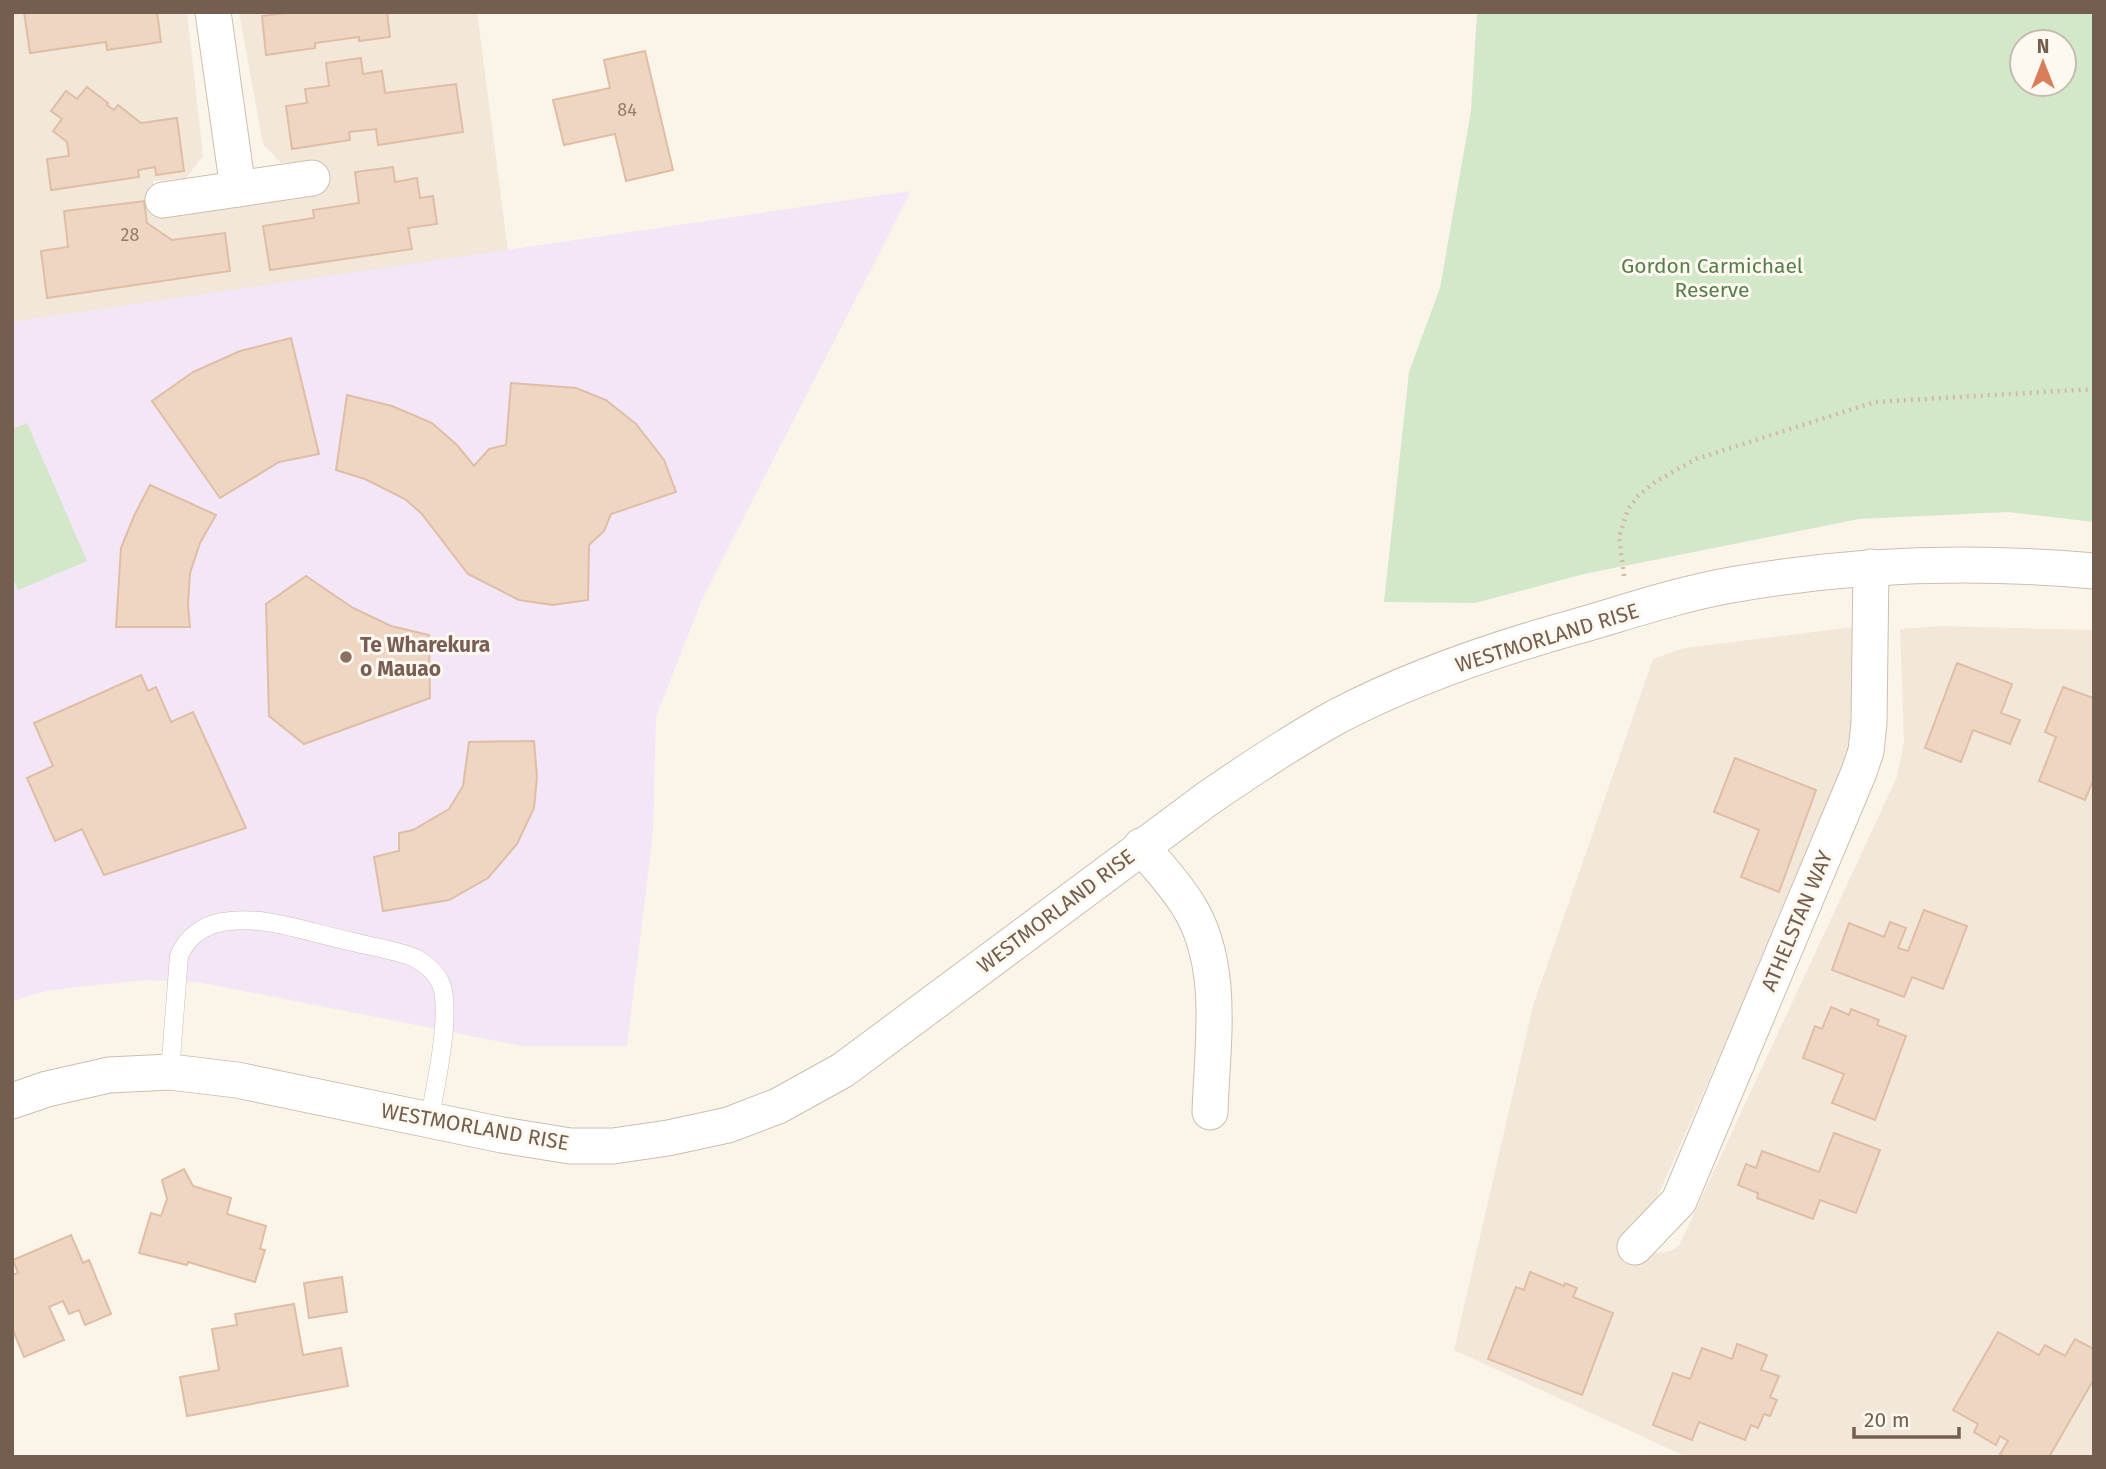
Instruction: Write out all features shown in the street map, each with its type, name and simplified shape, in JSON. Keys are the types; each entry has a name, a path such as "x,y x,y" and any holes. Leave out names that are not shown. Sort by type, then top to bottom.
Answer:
{"street":[{"path":"213,12 238,189"},
{"path":"163,200 312,178"},
{"name":"WESTMORLAND RISE","path":"12,1101 57,1086 109,1075 170,1072 237,1080 429,1121 570,1146 613,1146 728,1125 778,1106 843,1070 1141,846 1269,757 1337,717 1402,686 1515,644 1729,585 1871,567 1972,566 2094,570"},
{"name":"ATHELSTAN WAY","path":"1635,1247 1679,1201 1859,772 1866,751 1869,723 1871,567"},
{"path":"1141,846 1189,906 1205,943 1213,991 1210,1112"}],"lane":[{"path":"170,1072 179,956 184,944 193,935 220,922 265,922 405,954 428,966 441,985 444,1008 441,1048 429,1121"}],"path":[{"path":"1628,612 1619,537 1628,509 1638,496 1655,482 1696,459 1875,402 2094,389"}],"shaded area":[{"path":"12,12 187,12 203,156 186,178 153,181 158,213 312,161 281,163 263,144 239,12 477,12 508,251 12,322"},
{"name":"Te Wharekura o Mauao","path":"911,191 703,597 656,717 653,833 627,1046 522,1046 198,982 144,980 50,990 12,1001 12,322"},
{"path":"1940,626 2094,630 2094,1457 1687,1457 1454,1350 1533,1006 1653,659 1684,648 1854,627 1853,734 1840,782 1645,1225 1648,1250 1657,1253 1671,1251 1679,1246 1897,777 1904,742 1900,629"}],"green space":[{"name":"Gordon Carmichael Reserve","path":"1477,12 2094,12 2094,522 2008,512 1859,519 1584,574 1475,603 1384,602 1409,372 1440,288 1471,111"},
{"path":"27,423 87,561 18,590 12,575 12,429"}],"building":[{"path":"24,12 157,12 161,42 107,50 106,42 30,53"},
{"path":"293,12 387,12 390,37 359,41 359,37 315,43 315,48 266,55 262,16"},
{"path":"645,51 673,170 626,181 615,134 564,145 553,100 610,88 604,60"},
{"path":"361,58 363,74 382,71 385,93 456,84 463,132 378,145 376,129 349,132 350,140 292,149 286,106 307,103 305,89 329,86 326,63"},
{"path":"87,87 114,110 118,105 141,123 177,118 184,171 156,175 155,167 138,170 139,177 51,190 47,159 69,156 67,142 53,131 62,119 51,111 66,91 77,99"},
{"path":"393,167 395,182 417,178 420,198 433,196 437,224 408,228 412,249 270,270 263,226 314,218 313,210 359,203 355,172"},
{"path":"144,201 147,223 172,240 225,233 230,271 47,298 41,251 68,247 64,211"},
{"path":"291,338 319,454 279,462 220,498 152,401 193,372 240,351"},
{"path":"511,383 576,388 606,400 636,424 664,460 676,492 611,514 604,531 589,545 588,600 553,605 519,600 468,574 421,513 405,499 365,479 336,470 347,395 392,406 432,423 457,445 474,466 489,449 506,445"},
{"path":"150,485 216,515 200,543 190,573 190,627 116,627 121,548"},
{"path":"306,576 353,608 391,626 429,635 430,698 304,744 269,716 266,604"},
{"path":"1957,663 2012,684 2001,713 2020,720 2010,744 1973,730 1961,762 1925,748"},
{"path":"141,675 148,691 156,687 171,722 193,712 246,828 104,875 82,829 55,841 27,778 53,766 34,723"},
{"path":"2063,687 2093,698 2094,696 2094,778 2085,800 2039,781 2056,737 2045,732"},
{"path":"534,741 537,777 534,808 517,844 488,878 449,900 383,911 374,857 399,851 399,833 413,830 449,809 463,786 469,742"},
{"path":"1735,758 1816,790 1779,892 1741,877 1759,830 1714,812"},
{"path":"1924,910 1967,926 1943,989 1912,977 1904,997 1832,970 1849,923 1884,937 1890,922 1906,928 1898,948 1908,951"},
{"path":"1831,1007 1849,1015 1851,1009 1879,1020 1877,1025 1906,1036 1875,1120 1832,1103 1844,1074 1803,1058 1815,1026 1822,1029"},
{"path":"1834,1133 1880,1150 1856,1213 1820,1200 1813,1219 1757,1198 1758,1193 1738,1185 1746,1164 1756,1168 1762,1151 1819,1172"},
{"path":"184,1169 193,1186 231,1198 227,1214 266,1226 260,1249 265,1250 255,1282 188,1262 187,1265 139,1253 151,1213 161,1216 167,1199 162,1180"},
{"path":"71,1235 83,1263 89,1260 111,1314 85,1325 79,1310 69,1314 63,1301 49,1307 64,1340 24,1357 12,1328 12,1275 18,1273 13,1260"},
{"path":"1530,1272 1564,1286 1565,1283 1577,1288 1573,1297 1613,1313 1582,1395 1488,1359 1516,1287 1524,1290"},
{"path":"342,1277 347,1312 309,1318 304,1283"},
{"path":"294,1304 303,1355 341,1348 348,1386 187,1416 180,1377 219,1370 212,1329 237,1325 235,1314"},
{"path":"1998,1332 2039,1355 2045,1345 2065,1356 2075,1339 2094,1349 2094,1379 2049,1457 2004,1457 2000,1454 2008,1441 2000,1436 1996,1445 1974,1432 1978,1424 1953,1410"},
{"path":"1737,1344 1767,1355 1761,1370 1779,1376 1770,1397 1777,1400 1770,1416 1764,1414 1758,1428 1751,1425 1745,1440 1699,1422 1692,1440 1653,1425 1673,1373 1690,1379 1702,1348 1732,1359"}],"place":[{"name":"Te Wharekura o Mauao","path":"346,657"}]}
